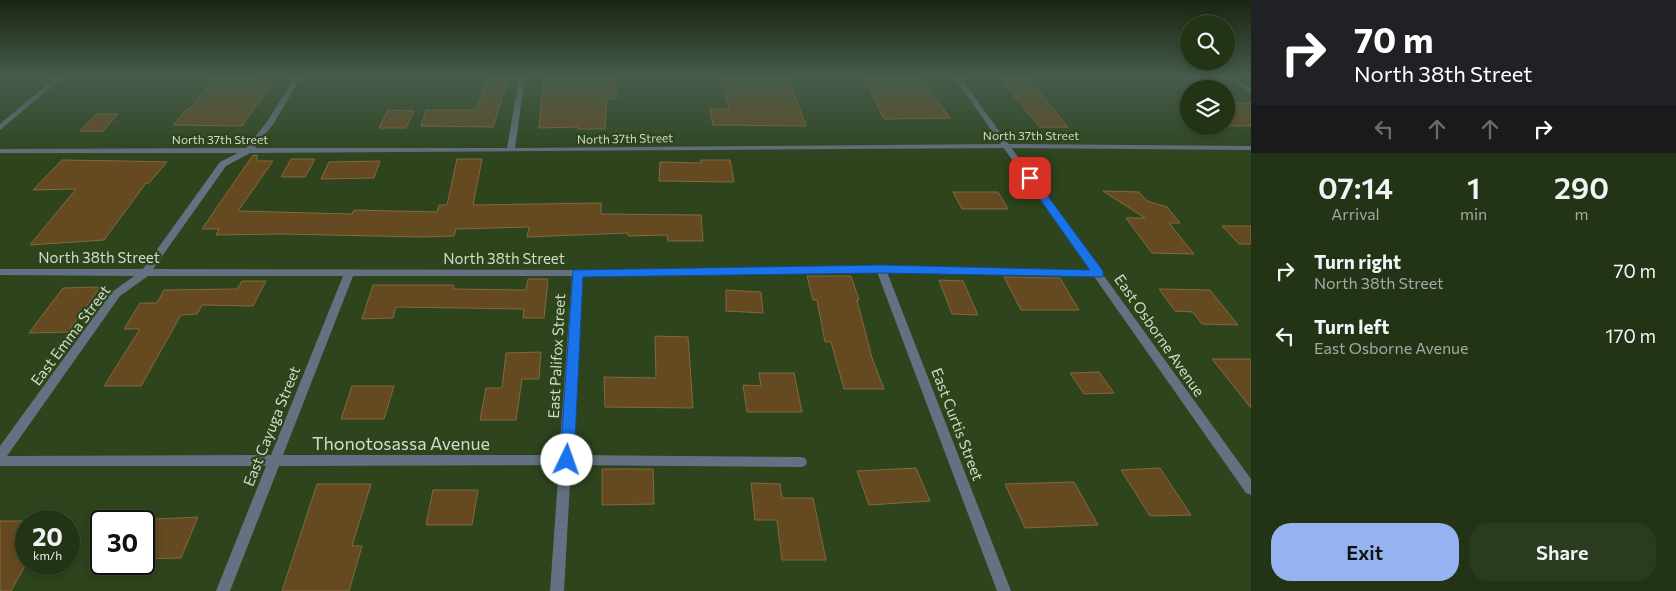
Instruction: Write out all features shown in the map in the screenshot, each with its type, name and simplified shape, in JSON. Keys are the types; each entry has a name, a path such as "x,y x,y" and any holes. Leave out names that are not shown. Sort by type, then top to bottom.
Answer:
{"street":[{"path":"0,128 28,105"},
{"name":"East Emma Street","path":"0,456 116,294 146,272 223,164 229,158 248,150 258,140 280,105"},
{"path":"511,150 518,105"},
{"name":"East Osborne Avenue","path":"977,105 1251,488"},
{"name":"North 37th Street","path":"0,151 511,150 1006,146 1251,148"},
{"name":"North 38th Street","path":"0,272 577,273 881,269 1099,274"},
{"name":"East Curtis Street","path":"881,269 1004,591"},
{"name":"East Cayuga Street","path":"223,591 349,273"},
{"name":"East Palifox Street","path":"557,591 567,460 577,273"},
{"name":"Thonotosassa Avenue","path":"0,461 567,460 801,462"}],"building":[{"path":"193,105 257,105 242,126 173,125 187,109 190,109"},
{"path":"478,105 500,105 493,127 421,126 426,110 476,110"},
{"path":"541,105 607,105 605,129 578,129 578,127 539,128"},
{"path":"728,105 798,105 806,126 713,125 710,109 729,109"},
{"path":"877,105 941,105 950,118 884,119"},
{"path":"1021,105 1050,105 1068,127 1040,127"},
{"path":"1235,105 1251,105 1251,126 1235,126"},
{"path":"388,110 414,111 406,128 379,128"},
{"path":"96,114 118,114 103,131 80,131"},
{"path":"253,155 257,155 257,161 273,161 238,211 352,214 354,210 437,212 439,205 447,205 457,159 482,159 473,205 601,203 601,214 701,215 703,241 668,241 667,235 628,236 628,233 527,237 529,227 456,229 454,236 421,237 282,234 216,235 219,229 202,229"},
{"path":"291,159 315,159 305,177 281,177"},
{"path":"62,160 167,162 149,183 146,183 104,240 30,245 76,189 33,190"},
{"path":"701,160 730,160 734,182 659,181 660,162 701,163"},
{"path":"380,161 374,178 321,179 329,162"},
{"path":"1103,191 1139,192 1147,201 1167,207 1180,223 1169,223 1194,254 1152,253 1126,218 1145,218"},
{"path":"953,192 998,192 1008,209 962,209"},
{"path":"1222,226 1251,226 1251,244 1239,244"},
{"path":"807,276 851,276 859,300 857,300 872,358 884,389 844,389 831,342 825,342 817,300 813,300"},
{"path":"1004,277 1060,278 1079,310 1021,310"},
{"path":"528,279 548,279 544,318 523,318 524,309 396,307 393,318 362,319 373,285 454,285 453,289 526,290"},
{"path":"939,280 963,281 978,315 952,314"},
{"path":"242,281 266,281 253,306 202,305 197,314 181,315 141,386 104,386 140,329 124,329 140,303 157,303 164,290 237,289"},
{"path":"100,287 68,332 29,333 63,288"},
{"path":"1159,289 1210,290 1238,325 1202,324 1193,312 1175,311"},
{"path":"726,290 761,292 763,313 726,311"},
{"path":"655,336 688,337 693,408 605,407 604,377 656,378"},
{"path":"541,352 539,379 522,379 516,420 480,420 486,388 502,388 506,353"},
{"path":"1212,359 1251,359 1251,408"},
{"path":"1099,372 1114,393 1084,394 1070,373"},
{"path":"759,373 794,373 802,412 747,412 743,385 761,386"},
{"path":"352,386 394,386 384,419 341,419"},
{"path":"916,468 930,501 869,505 857,471"},
{"path":"1160,468 1191,515 1150,516 1121,470"},
{"path":"602,469 653,469 654,504 602,505"},
{"path":"1074,482 1098,525 1025,528 1005,484"},
{"path":"751,483 780,484 782,498 813,498 826,560 782,560 777,520 755,520"},
{"path":"317,484 371,484 352,546 362,546 349,591 282,591"},
{"path":"433,490 478,490 472,525 426,525"},
{"path":"198,517 181,558 155,559 156,519"},
{"path":"0,521 15,521 15,575 20,575 11,591 0,591"}],"route":[{"path":"567,460 577,273 881,269 1099,274 1030,178"}]}
